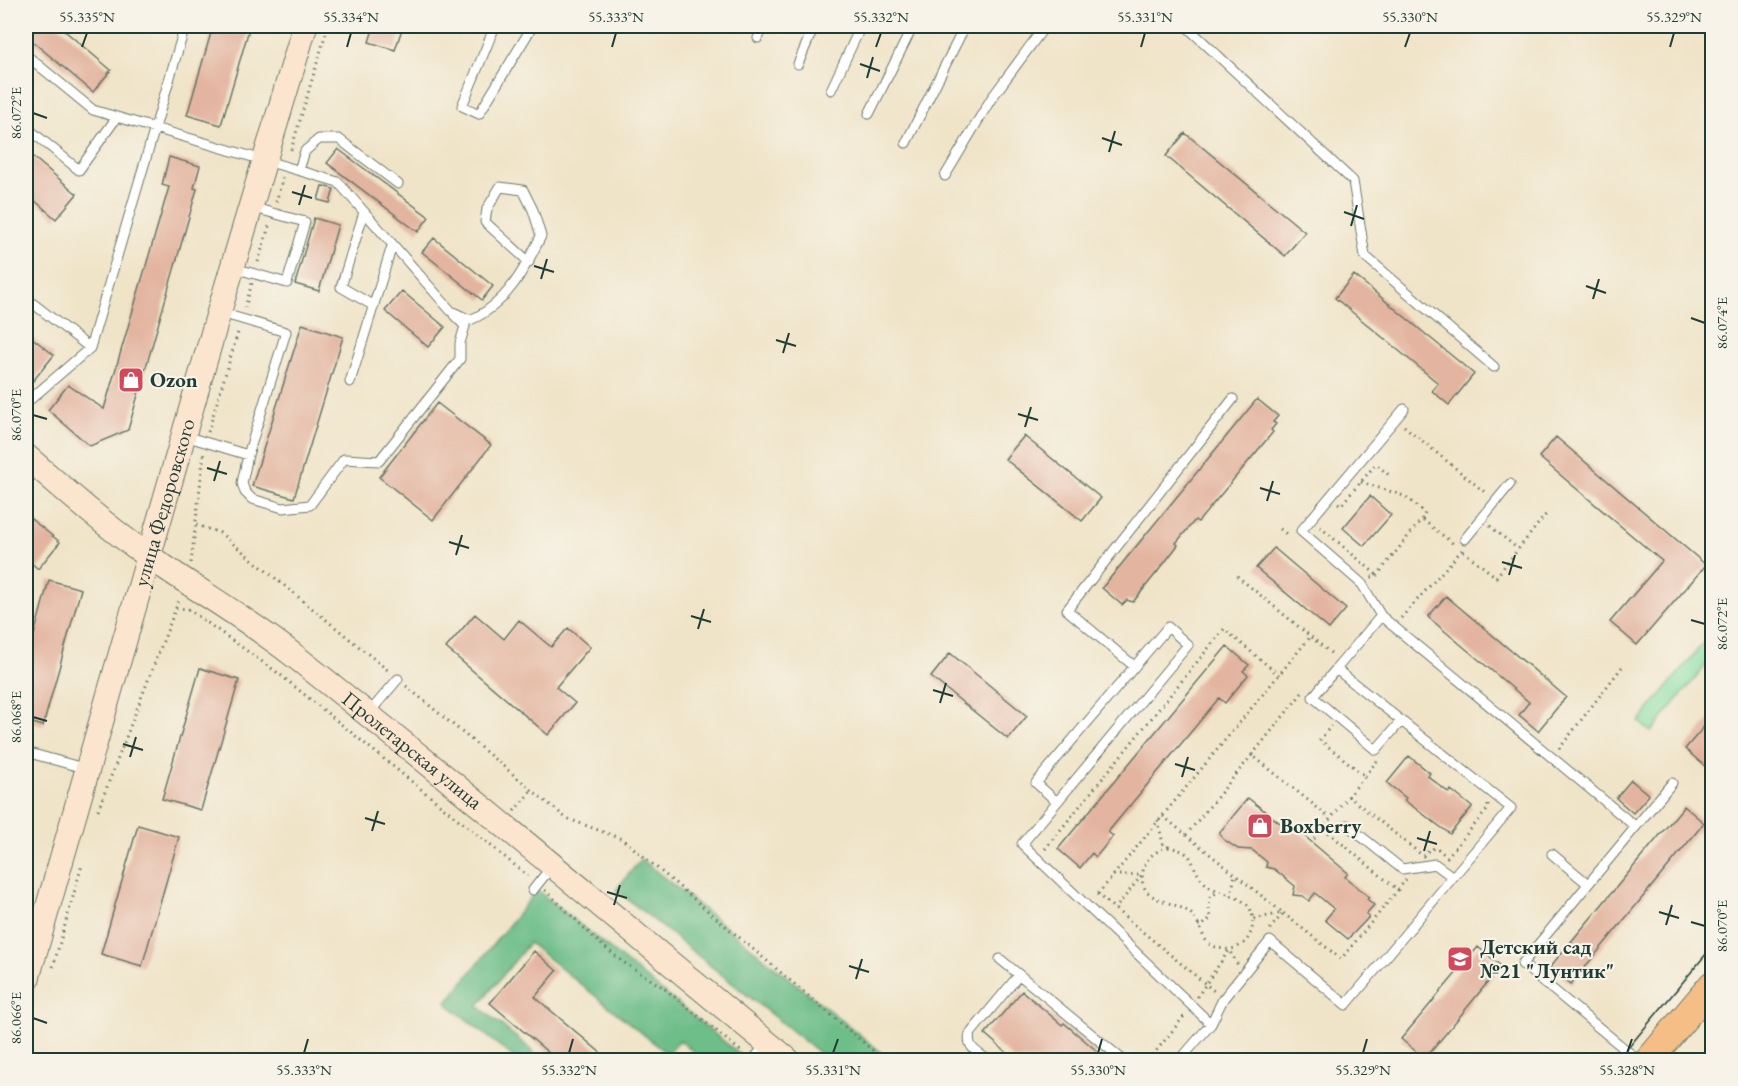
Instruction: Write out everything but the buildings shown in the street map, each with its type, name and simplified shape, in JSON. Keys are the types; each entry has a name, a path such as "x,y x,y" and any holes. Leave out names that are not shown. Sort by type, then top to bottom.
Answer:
{"main road":[{"path":"1649,1060 1713,985"}],"street":[{"name":"улица Федоровского","path":"26,982 148,556 194,439 261,210 264,159 305,26"},
{"name":"Пролетарская улица","path":"26,456 112,529 289,652 368,714 541,880 760,1052 788,1060"}],"lane":[{"path":"26,404 90,348 185,26"},
{"path":"495,26 462,106 479,114 532,27 530,26"},
{"path":"758,38 764,26"},
{"path":"798,64 814,26"},
{"path":"831,90 861,26"},
{"path":"869,114 913,26"},
{"path":"906,143 965,26"},
{"path":"945,176 991,99 1045,26"},
{"path":"1186,26 1353,181 1365,256 1494,367"},
{"path":"26,55 93,110 338,182 392,246 465,326 460,343 460,359 379,461 344,459 310,505 283,508 252,499 245,492 242,483 248,455 286,332 230,316"},
{"path":"26,127 79,170 117,117"},
{"path":"299,170 305,151 319,139 339,139 398,184"},
{"path":"451,311 470,320 483,315 509,291 529,262 541,236 533,210 523,190 500,187 487,209 485,222 529,262"},
{"path":"243,271 287,283 293,263 305,222 261,210"},
{"path":"364,212 341,287 374,306"},
{"path":"351,382 392,246"},
{"path":"26,298 90,348"},
{"path":"1134,666 1067,610 1233,399"},
{"path":"1404,409 1301,531 1362,584 1381,616 1636,827"},
{"path":"194,439 248,455"},
{"path":"1465,539 1510,484"},
{"path":"1381,616 1313,697 1376,750 1401,721"},
{"path":"1057,802 1036,783 1168,627 1188,645 1023,844 1211,1024"},
{"path":"1180,1060 1211,1024 1223,999 1270,941 1346,1005 1511,808 1336,669"},
{"path":"368,714 398,679"},
{"path":"26,752 87,769"},
{"path":"1638,1060 1522,964 1672,783"},
{"path":"1347,825 1402,869 1435,864 1453,877"},
{"path":"1552,854 1588,884"},
{"path":"1000,959 1123,1060"},
{"path":"988,1060 970,1046 968,1041 970,1034 1019,975"}],"path":[{"path":"95,818 176,609 192,561 196,525 194,439 261,210 286,166 328,26"},
{"path":"1395,419 1496,501"},
{"path":"1331,510 1337,502 1341,505 1376,464 1390,476"},
{"path":"1354,577 1377,575 1422,520 1425,512 1404,496 1360,482"},
{"path":"1422,520 1496,577 1546,513"},
{"path":"1481,519 1518,549"},
{"path":"196,525 220,533 566,818 622,839 630,845 884,1060"},
{"path":"1318,525 1377,575"},
{"path":"1280,529 1290,536"},
{"path":"1394,627 1462,550"},
{"path":"1237,576 1333,655"},
{"path":"176,609 188,609 278,673 541,880 560,903 603,946 623,962 664,988 743,1053"},
{"path":"1042,853 1224,629 1279,675"},
{"path":"1219,995 1097,894 1311,636"},
{"path":"1552,758 1622,667"},
{"path":"1186,835 1304,691"},
{"path":"1338,718 1320,740 1365,776"},
{"path":"1252,755 1330,818"},
{"path":"1314,839 1379,758"},
{"path":"1348,796 1423,856 1430,849 1437,848 1447,857 1488,809 1488,804"},
{"path":"1162,815 1341,959 1398,890 1323,828"},
{"path":"1158,820 1164,849"},
{"path":"1115,909 1142,875 1146,862 1155,852 1164,849 1181,850 1192,858 1205,884 1244,902 1253,919 1252,930 1244,943 1229,950 1192,1005 1149,1060"},
{"path":"53,967 82,864"},
{"path":"1231,896 1235,874"},
{"path":"1113,875 1142,875"},
{"path":"1142,875 1145,888 1154,898 1189,912 1198,925 1203,939 1212,947 1229,950 1240,968"},
{"path":"1198,925 1203,925 1211,918 1210,897 1219,891"},
{"path":"1253,919 1283,913"},
{"path":"1269,931 1283,913"}],"green space":[{"path":"1712,632 1712,658 1651,732 1639,722"},
{"path":"641,859 891,1060 828,1060 616,890"},
{"path":"537,890 742,1056 738,1060 704,1060 679,1040 668,1054 529,943 478,1006 534,1052 527,1060 517,1060 446,1003"}],"tram line":[{"path":"1618,1060 1712,947"}],"place":[{"name":"Ozon","path":"131,380"},
{"name":"Boxberry","path":"1260,826"},
{"name":"Детский сад №21 \"Лунтик\"","path":"1460,959"}]}
